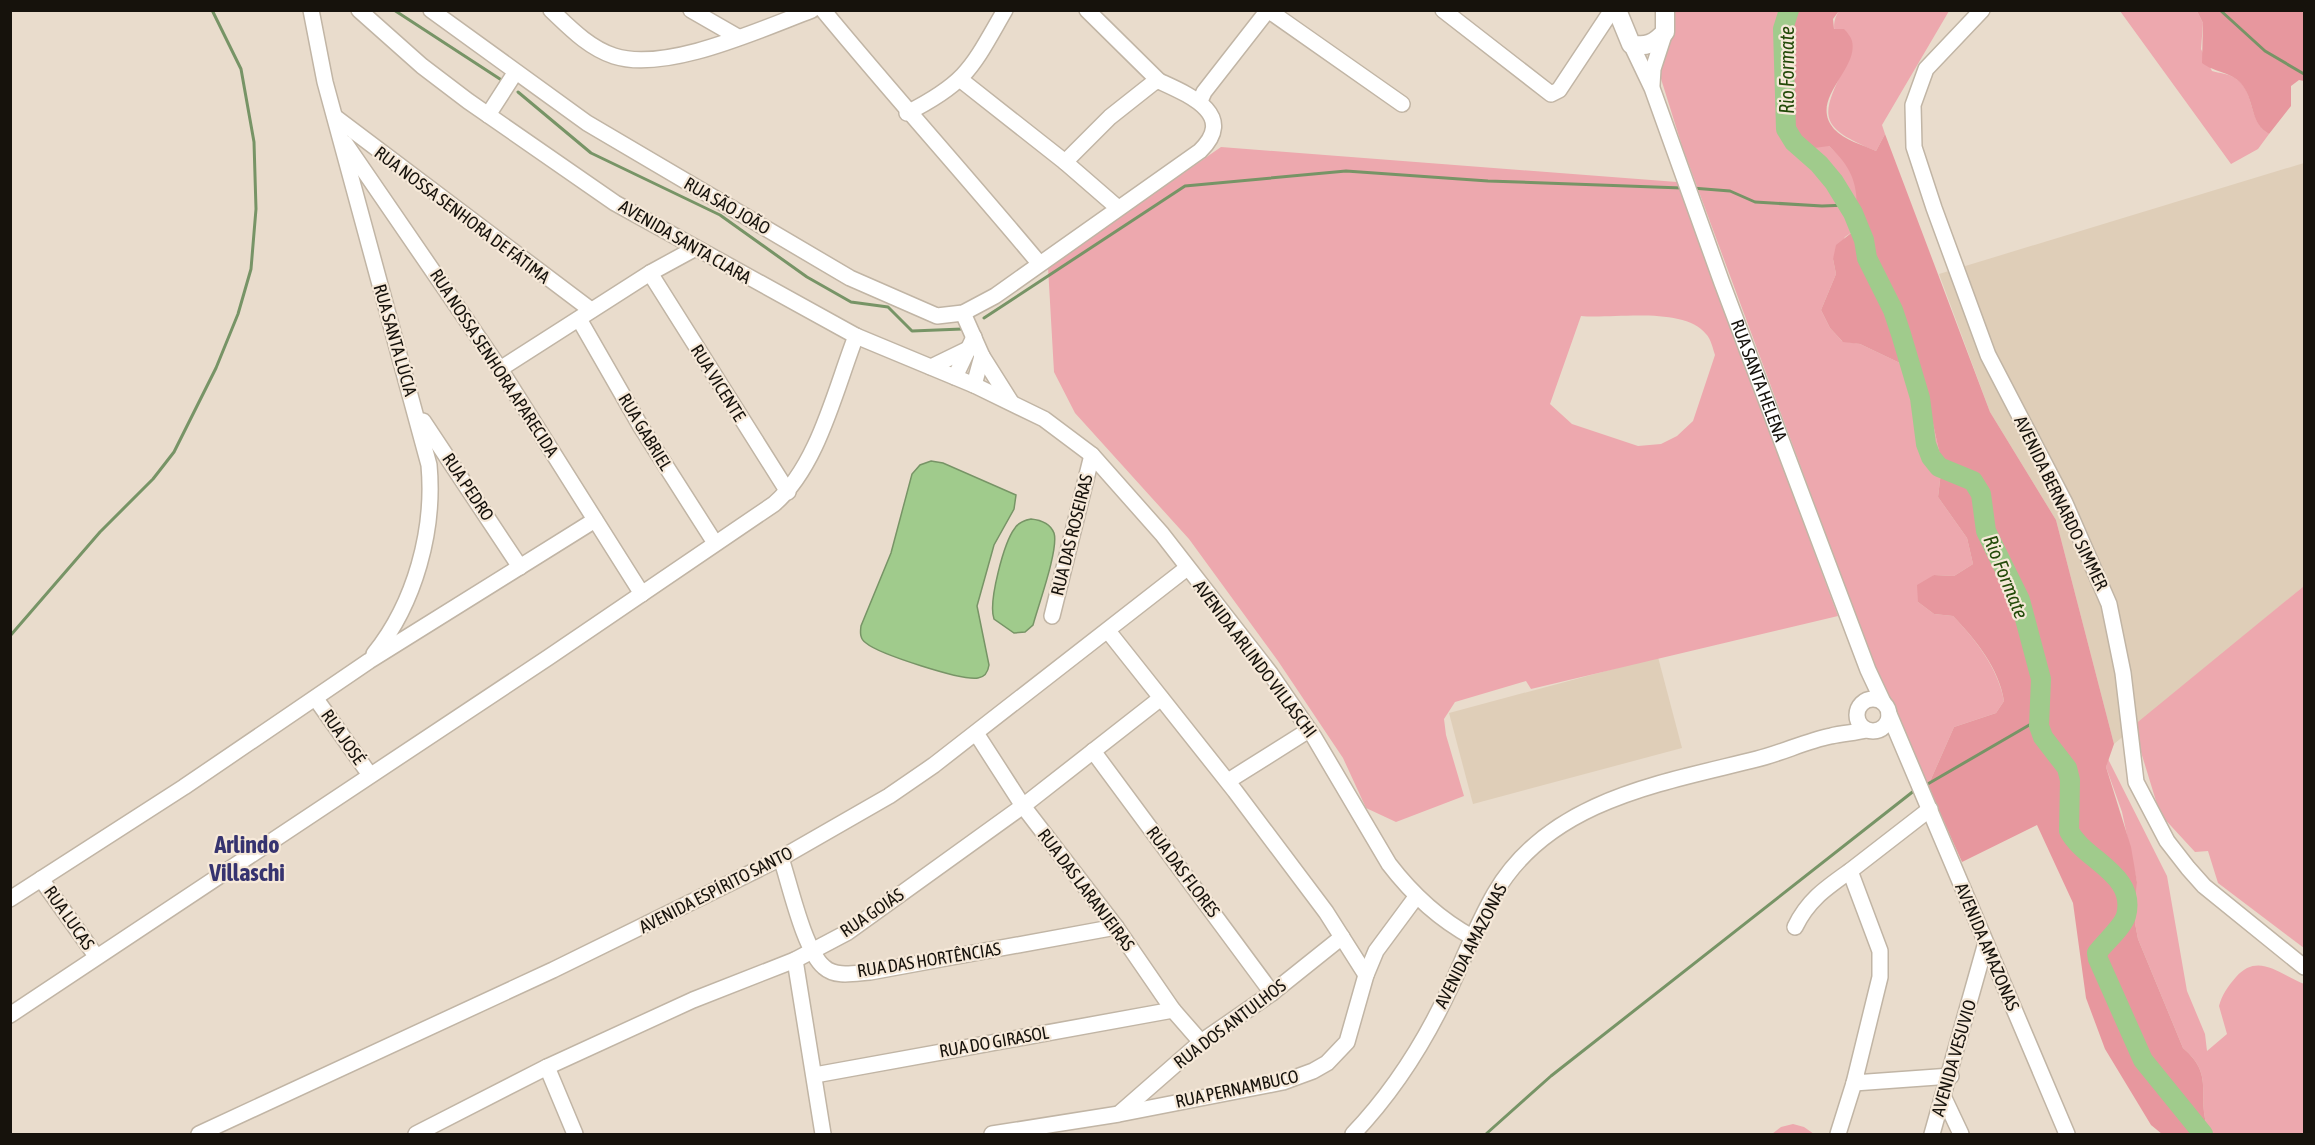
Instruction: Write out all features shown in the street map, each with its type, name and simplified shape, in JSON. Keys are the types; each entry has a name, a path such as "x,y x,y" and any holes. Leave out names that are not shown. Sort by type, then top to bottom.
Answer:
{"main road":[{"name":"RUA SANTA HELENA","path":"1665,10 1665,32"},
{"name":"RUA SANTA HELENA","path":"1608,13 1628,36"},
{"path":"1628,36 1650,44 1665,32"}],"street":[{"name":"RUA SANTA LÚCIA","path":"311,10 325,82 429,465 429,515 405,602 385,641 369,661"},
{"name":"AVENIDA SANTA CLARA","path":"359,10 422,66 615,203 694,249 856,336 974,385 1044,419"},
{"name":"RUA SÃO JOÃO","path":"431,10 515,73 630,150 850,278 937,316 963,313 995,296 1208,143 1214,123 1210,111 1200,102"},
{"path":"551,10 596,48 630,61 655,60 689,53 812,10"},
{"path":"691,10 738,37"},
{"path":"824,10 907,112 975,186 1039,263"},
{"path":"907,112 943,95 961,80 974,65 1005,10"},
{"path":"1087,10 1159,81 1200,102 1204,92 1268,10 1402,104"},
{"path":"1443,10 1551,94 1559,90 1608,13"},
{"name":"AVENIDA BERNARDO SIMMER","path":"1982,10 1926,69 1913,105 1914,147 1934,208 1988,355 2065,503 2109,604 2123,673 2136,782 2167,841 2204,886 2304,967"},
{"name":"RUA SANTA HELENA","path":"1652,88 1653,69 1665,32"},
{"name":"RUA SANTA HELENA","path":"1628,36 1652,88 1868,670 1886,708"},
{"path":"488,115 515,73"},
{"path":"961,80 1065,162 1118,208"},
{"path":"1065,162 1110,117 1159,81"},
{"name":"RUA NOSSA SENHORA DE FÁTIMA","path":"335,117 585,315"},
{"name":"RUA NOSSA SENHORA APARECIDA","path":"340,136 500,369 642,594"},
{"path":"352,186 391,162"},
{"path":"500,369 650,273 694,249"},
{"name":"RUA VICENTE","path":"650,273 788,492"},
{"path":"963,313 970,343 982,356 1012,404"},
{"name":"RUA GABRIEL","path":"585,315 641,427 715,543"},
{"path":"10,1015 642,594 788,492 813,450 856,336"},
{"path":"931,367 970,343"},
{"path":"955,377 970,343"},
{"path":"974,385 982,356"},
{"name":"RUA PEDRO","path":"415,408 520,567"},
{"name":"AVENIDA ARLINDO VILLASCHI","path":"1044,419 1092,455 1162,534 1270,673 1309,730 1389,864 1416,897 1472,937"},
{"name":"RUA DAS ROSEIRAS","path":"1052,616 1092,455"},
{"path":"14,894 41,879 316,699 369,661 595,520"},
{"name":"AVENIDA ESPÍRITO SANTO","path":"199,1134 564,965 781,858 889,796 976,733 1108,631 1152,593 1187,568"},
{"path":"1108,631 1228,782 1342,937 1366,975"},
{"name":"RUA SANTA HELENA","path":"1861,707 1868,670"},
{"name":"RUA GOIÁS","path":"416,1134 547,1067 693,1000 795,960 848,932 1023,806 1161,698"},
{"path":"1874,698 1886,708 1885,726 1870,730 1858,723 1861,707 1874,698"},
{"name":"RUA JOSÉ","path":"316,699 370,775"},
{"name":"AVENIDA AMAZONAS","path":"1831,736 1851,722 1861,707"},
{"name":"AVENIDA AMAZONAS","path":"1886,708 1906,759 1930,809 1985,946 2067,1134"},
{"path":"1228,782 1309,730"},
{"name":"AVENIDA AMAZONAS","path":"1353,1134 1406,1070 1450,988 1472,937 1496,892 1514,866 1538,842 1578,814 1625,794 1764,758 1831,736 1870,730 1906,759"},
{"name":"RUA DAS LARANJEIRAS","path":"976,733 1023,806 1116,927 1173,1010 1201,1042"},
{"name":"RUA DAS FLORES","path":"1093,751 1272,993"},
{"path":"1795,927 1814,897 1930,809"},
{"name":"RUA DAS HORTÊNCIAS","path":"781,858 811,950 825,969 841,974 913,964 1116,927"},
{"path":"1838,1134 1854,1083 1880,977 1880,951 1850,871"},
{"name":"RUA LUCAS","path":"41,879 96,956"},
{"name":"RUA PERNAMBUCO","path":"992,1134 1283,1082 1313,1071 1333,1058 1347,1042 1366,975 1385,936 1416,897"},
{"name":"RUA DOS ANTULHOS","path":"1119,1113 1201,1042 1272,993 1342,937"},
{"name":"AVENIDA VESUVIO","path":"1932,1134 1951,1076 1985,946"},
{"path":"795,960 815,1075 822,1134"},
{"name":"RUA DO GIRASOL","path":"815,1075 1173,1010"},
{"path":"547,1067 575,1134"},
{"path":"1854,1083 1951,1076"},
{"path":"1944,1098 1961,1134"}],"shaded area":[{"path":"1668,11 1796,11 1788,37 1829,146 1844,160 1855,179 1858,205 1855,230 1845,237 1833,259 1836,274 1821,310 1830,328 1842,341 1860,344 1902,364 1927,397 1942,464 1938,497 1967,538 1973,564 1954,576 1934,575 1918,602 1934,614 1953,616 1962,625 1991,666 2004,701 1996,713 1954,727 1928,786 1870,654 1682,146 1657,66"},
{"path":"1796,11 1839,11 1833,19 1834,29 1844,29 1848,33 1852,41 1852,52 1830,96 1827,107 1828,118 1834,129 1843,136 1876,151 1885,134 1990,412 2056,520 2114,744 2106,767 2131,847 2137,882 2135,923 2138,939 2183,1048 2199,1068 2206,1121 2210,1134 2162,1134 2151,1125 2105,1049 2086,998 2073,903 2037,825 1962,862 1928,786 1954,727 1996,713 2004,701 1992,666 1970,635 1953,616 1934,614 1918,602 1917,585 1934,575 1954,576 1973,564 1967,538 1938,497 1942,464 1927,397 1902,364 1860,344 1843,342 1830,328 1821,310 1836,274 1833,259 1836,245 1855,230 1857,205 1851,175 1839,156 1829,146 1799,150 1788,133 1784,101 1788,37"},
{"path":"1839,11 1949,11 1882,125 1885,134 1876,151 1843,135 1834,127 1829,118 1832,96 1847,63 1834,30"},
{"path":"2120,11 2197,11 2203,23 2201,49 2212,71 2233,77 2242,84 2257,122 2269,134 2258,149 2231,164"},
{"path":"2197,11 2304,11 2304,81 2299,80 2291,86 2291,106 2269,134 2259,124 2247,92 2239,81 2202,63 2203,23"},
{"path":"1221,147 1677,182 1838,616 1531,689 1526,681 1455,702 1444,719 1446,735 1464,796 1396,822 1366,808 1343,758 1278,661 1189,539 1075,413 1054,372 1048,267","holes":["1581,316 1647,316 1682,320 1696,325 1708,336 1715,355 1693,421 1677,436 1661,444 1638,446 1572,424 1550,404"]},
{"path":"2304,163 2304,586 2114,744 2056,520 1990,412 1939,274"},
{"path":"931,461 943,463 1016,495 1014,509 994,545 977,606 989,665 983,677 969,678 903,660 874,648 861,636 861,626 891,553 912,474 920,465"},
{"path":"1031,519 1050,527 1054,533 1054,551 1033,625 1025,632 1014,633 994,619 995,586 1011,535 1018,524"},
{"path":"2304,586 2304,948 2218,883 2208,851 2195,852 2160,814 2133,726"},
{"path":"1658,657 1682,748 1473,804 1449,713"},
{"path":"2108,759 2167,876 2187,991 2205,1034 2207,1051 2227,1034 2219,1006 2228,987 2244,970 2252,966 2269,967 2304,984 2304,1134 2210,1134 2204,1109 2199,1068 2183,1048 2138,939 2135,923 2137,882 2122,812 2106,767"},
{"path":"1793,1124 1804,1127 1814,1134 1772,1134 1781,1127"}],"waterway":[{"path":"10,636 100,532 153,479 174,452 216,368 238,314 251,269 256,209 254,142 241,69 212,10"},
{"path":"394,10 503,81"},
{"name":"Rio Formate","path":"1789,10 1783,29 1786,129 1794,142 1819,164 1834,182 1853,213 1864,240 1867,258 1893,310 1901,334 1920,398 1926,444 1931,457 1939,467 1973,481 1981,494 1986,531 2020,600 2041,679 2039,726 2043,737 2067,768 2070,780 2069,831 2076,842 2108,869 2124,889 2127,902 2126,916 2097,953 2098,959 2143,1060 2203,1134"},
{"path":"2220,10 2265,51 2304,74"},
{"path":"518,92 591,153 720,215 807,277 851,302 888,307 912,331 962,329"},
{"path":"984,318 1185,186 1346,171 1488,181 1682,188"},
{"path":"1692,188 1730,191 1755,202 1822,206 1848,205"},
{"path":"1926,785 2031,724 2039,724"},
{"path":"1486,1134 1551,1076 1915,790"}],"district":[{"name":"Arlindo Villaschi","path":"247,859"}]}
